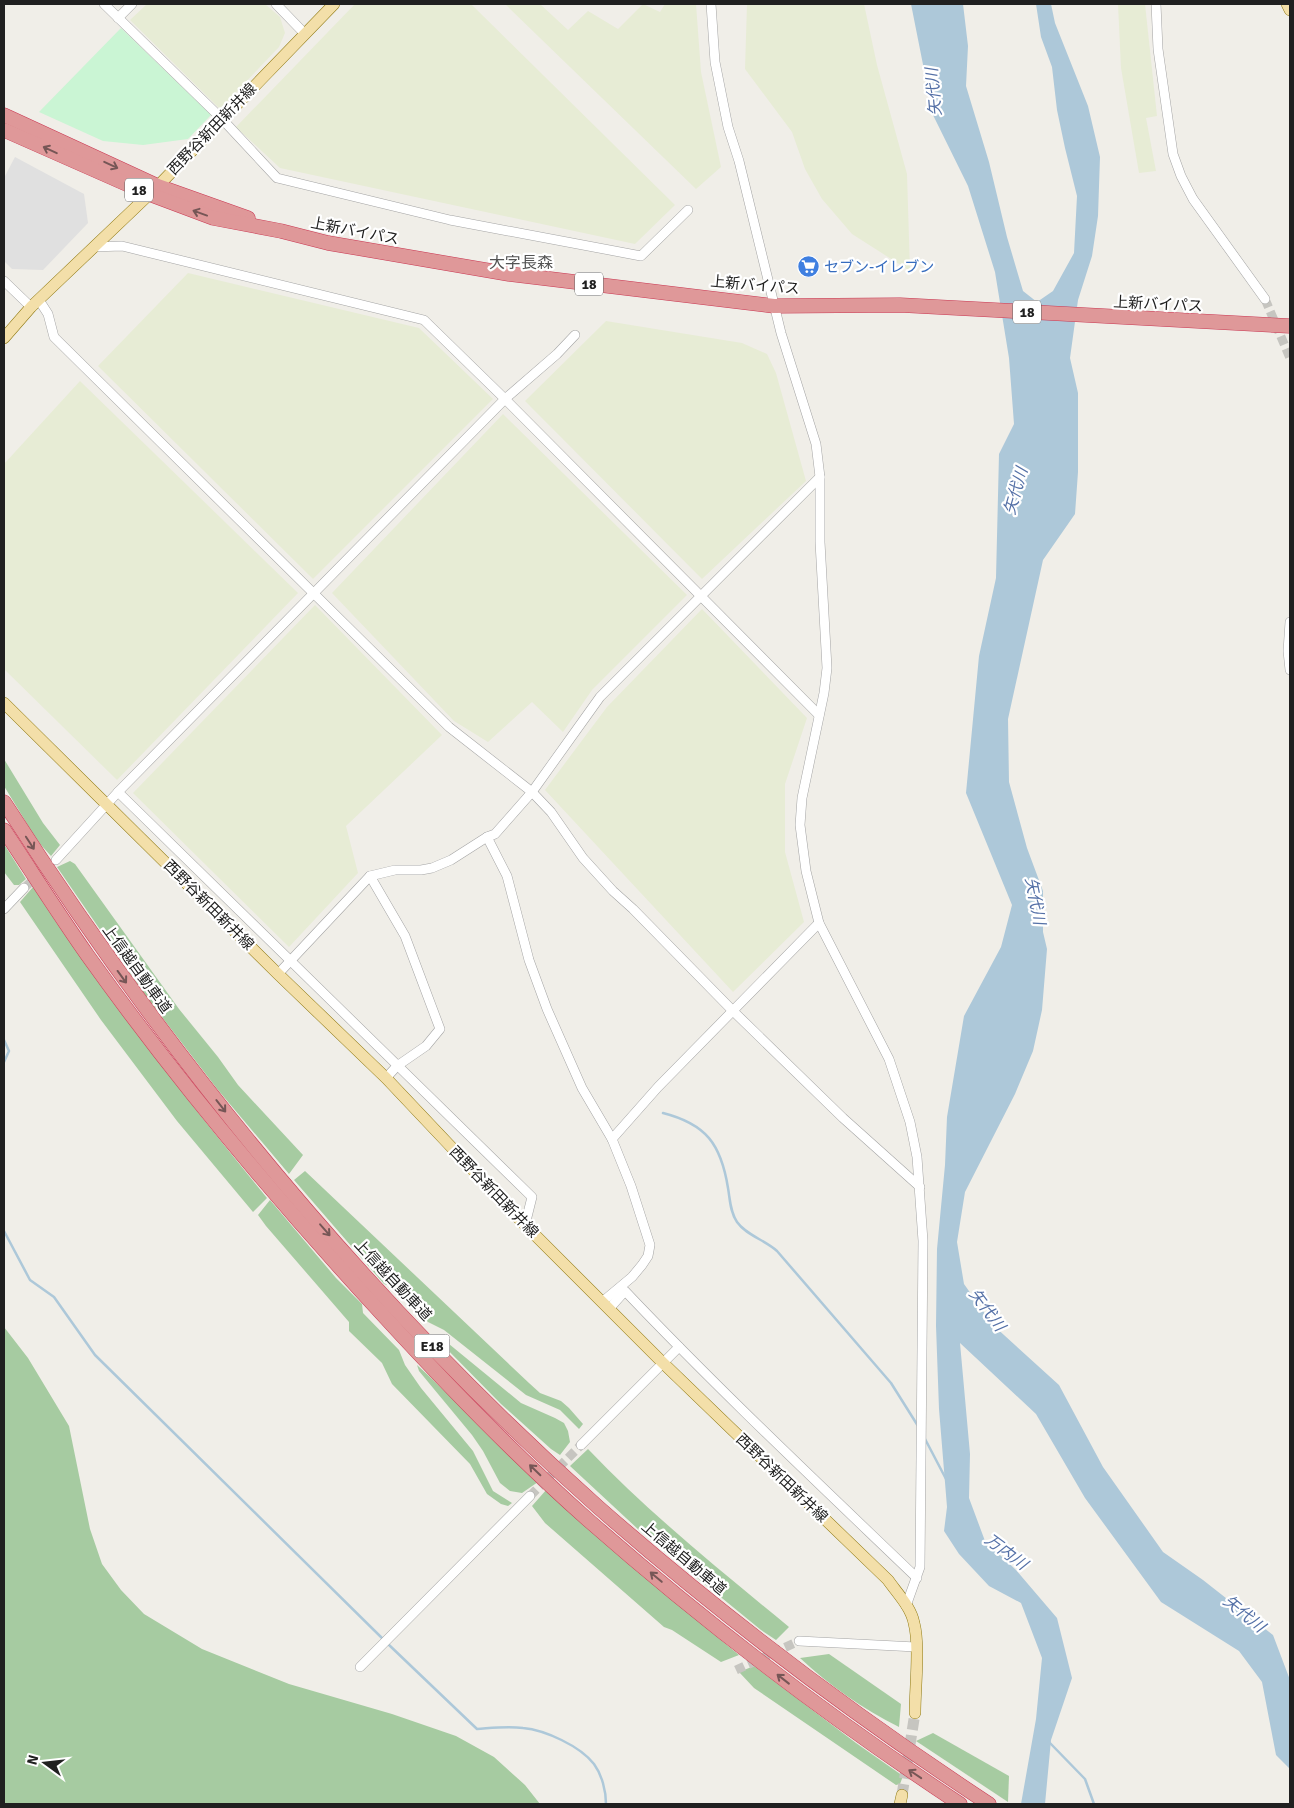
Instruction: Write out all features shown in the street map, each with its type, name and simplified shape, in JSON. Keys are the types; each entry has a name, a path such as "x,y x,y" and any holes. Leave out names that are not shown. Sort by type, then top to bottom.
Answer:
{"highway":[{"name":"上新バイパス","path":"4,114 153,190 214,218 281,231 328,243 509,274 774,306 900,305 1290,326"},
{"name":"上新バイパス","path":"4,130 153,190"},
{"name":"上信越自動車道","path":"4,802 107,957 223,1109 324,1230 458,1373 546,1458 648,1550 851,1710 989,1804"},
{"name":"上信越自動車道","path":"4,830 88,956 194,1097 316,1243 447,1383 586,1518 686,1602 842,1723 958,1803"}],"main road":[{"name":"西野谷新田新井線","path":"4,338 35,304 153,190 304,32 334,4"},
{"path":"1287,4 1290,10"},
{"name":"西野谷新田新井線","path":"4,703 386,1078 525,1226 605,1306 888,1580 906,1606 914,1623 916,1647 915,1713"}],"street":[{"path":"104,4 222,119 277,178 450,220 641,256 688,210"},
{"path":"118,18 132,4"},
{"path":"276,4 304,32"},
{"path":"711,4 716,62 728,127 739,161 774,306 816,444 820,476 820,542 827,668 802,798 800,825 806,871 819,923 889,1058 910,1122 917,1157 923,1241 920,1567 906,1606"},
{"path":"1156,4 1158,48 1173,154 1181,176 1194,199 1265,299"},
{"path":"93,247 122,246 424,320 819,715"},
{"path":"4,281 48,314 54,337 449,728 532,792 551,812 583,858 732,1010 843,1118 920,1187"},
{"path":"56,860 106,804 505,399 557,354 575,335"},
{"path":"278,974 370,876 395,870 432,868 451,860 495,834 532,792 600,697 820,476"},
{"path":"1290,622 1288,651 1290,670"},
{"path":"118,792 532,1197 525,1226"},
{"path":"487,837 507,876 529,960 547,1009 582,1088 612,1139 631,1186 650,1244 648,1256 642,1265 605,1306"},
{"path":"370,876 406,936 440,1029 426,1046 397,1066 386,1078"},
{"path":"4,909 24,888"},
{"path":"612,1139 658,1087 819,923"},
{"path":"605,1306 626,1291 679,1347 917,1578"},
{"path":"581,1445 679,1347"},
{"path":"360,1667 530,1496"},
{"path":"799,1642 916,1647"}],"green space":[{"path":"147,4 265,4 280,17 285,33 279,47 220,109 130,20"},
{"path":"355,4 471,4 675,205 635,244 280,168 236,127"},
{"path":"505,4 540,4 568,30 588,11 618,29 643,4 660,12 665,4 696,4 701,72 721,167 696,189"},
{"path":"747,4 864,4 877,65 907,174 910,271 852,234 822,199 805,169 792,132 745,69"},
{"path":"1118,4 1145,4 1157,116 1146,118 1156,171 1139,173 1121,68"},
{"path":"121,28 211,115 188,139 143,145 103,141 39,112"},
{"path":"188,273 419,328 493,399 313,579 98,366"},
{"path":"606,321 742,343 767,354 776,373 806,481 702,579 525,401"},
{"path":"80,381 298,593 117,780 4,669 4,464"},
{"path":"503,414 687,595 592,690 563,732 532,702 488,742 454,721 332,593"},
{"path":"315,605 442,735 346,826 358,873 289,947 133,793"},
{"path":"702,609 807,718 785,784 785,852 804,922 733,992 545,790 607,707"},
{"path":"4,759 43,823 60,845 51,856 41,845 4,786"},
{"path":"4,844 26,879 19,885 14,885 4,872"},
{"path":"70,861 75,864 179,1009 238,1085 303,1155 289,1174 218,1090 145,995 57,867"},
{"path":"33,887 116,1007 267,1198 253,1212 177,1121 101,1020 20,902"},
{"path":"305,1171 540,1393 561,1401 569,1408 583,1424 579,1429 560,1410 526,1395 444,1330 426,1321 394,1287 384,1284 294,1180"},
{"path":"270,1200 336,1278 362,1304 363,1313 399,1350 405,1365 421,1388 473,1451 493,1491 512,1503 508,1506 501,1504 487,1494 470,1464 392,1384 382,1363 349,1331 349,1322 258,1215"},
{"path":"4,1327 28,1358 69,1426 90,1529 102,1564 121,1590 144,1614 202,1649 289,1684 392,1714 456,1736 494,1757 525,1785 540,1804 4,1804"},
{"path":"437,1339 449,1344 521,1403 564,1423 570,1442 560,1455 501,1404"},
{"path":"417,1365 538,1482 522,1493 510,1491 500,1483 472,1435 419,1371"},
{"path":"588,1449 661,1519 789,1627 776,1640 761,1630 640,1531 570,1466"},
{"path":"547,1489 611,1549 739,1655 721,1662 672,1630 664,1627 545,1523 532,1506"},
{"path":"829,1654 901,1704 899,1727 847,1696 800,1658"},
{"path":"754,1666 903,1776 900,1784 896,1785 754,1688 739,1672"},
{"path":"933,1733 1009,1776 1008,1802 916,1741"}],"shaded area":[{"path":"15,157 84,194 88,223 43,270 12,269 4,261 4,178"}],"water":[{"name":"矢代川","path":"911,4 963,4 968,46 966,86 989,162 1007,237 1023,291 1037,302 1053,291 1074,253 1077,196 1057,110 1052,67 1041,37 1036,4 1051,4 1055,23 1088,106 1100,157 1098,216 1092,256 1078,300 1070,358 1078,393 1078,472 1075,514 1043,560 1008,719 1009,782 1027,848 1043,891 1043,932 1047,949 1042,1010 1033,1051 1015,1094 965,1192 957,1242 964,1284 993,1325 1059,1385 1103,1467 1163,1552 1203,1580 1273,1635 1290,1680 1290,1769 1276,1755 1262,1682 1239,1651 1161,1602 1085,1498 1036,1414 960,1343 970,1454 969,1498 985,1541 1016,1570 1057,1618 1072,1678 1051,1740 1045,1804 1021,1804 1036,1719 1042,1658 1021,1603 989,1586 959,1554 944,1531 947,1507 939,1409 936,1326 937,1249 945,1165 947,1117 964,1016 1001,947 1012,905 966,793 979,656 996,578 999,454 1014,424 1009,358 995,272 968,186 933,115"}],"waterway":[{"path":"4,1040 9,1051 4,1062"},
{"path":"663,1113 690,1123 709,1138 721,1159 732,1210 737,1222 745,1230 777,1251 891,1383 918,1426"},
{"path":"4,1231 30,1280 54,1297 95,1355 384,1640"},
{"path":"924,1437 946,1479"},
{"path":"388,1644 477,1729 500,1727 532,1729 562,1740 580,1751 588,1757 599,1773 606,1804"},
{"path":"1049,1742 1085,1779 1094,1804"}],"tunnel":[{"path":"1265,299 1290,358"},
{"path":"24,888 50,865"},
{"path":"530,1496 581,1445"},
{"path":"736,1670 799,1641"},
{"path":"902,1795 915,1713"}],"place":[{"name":"セブン-イレブン","path":"808,267"}],"district":[{"name":"大字長森","path":"521,263"}],"water label":[{"name":"万内川","path":"1006,1552"}]}
